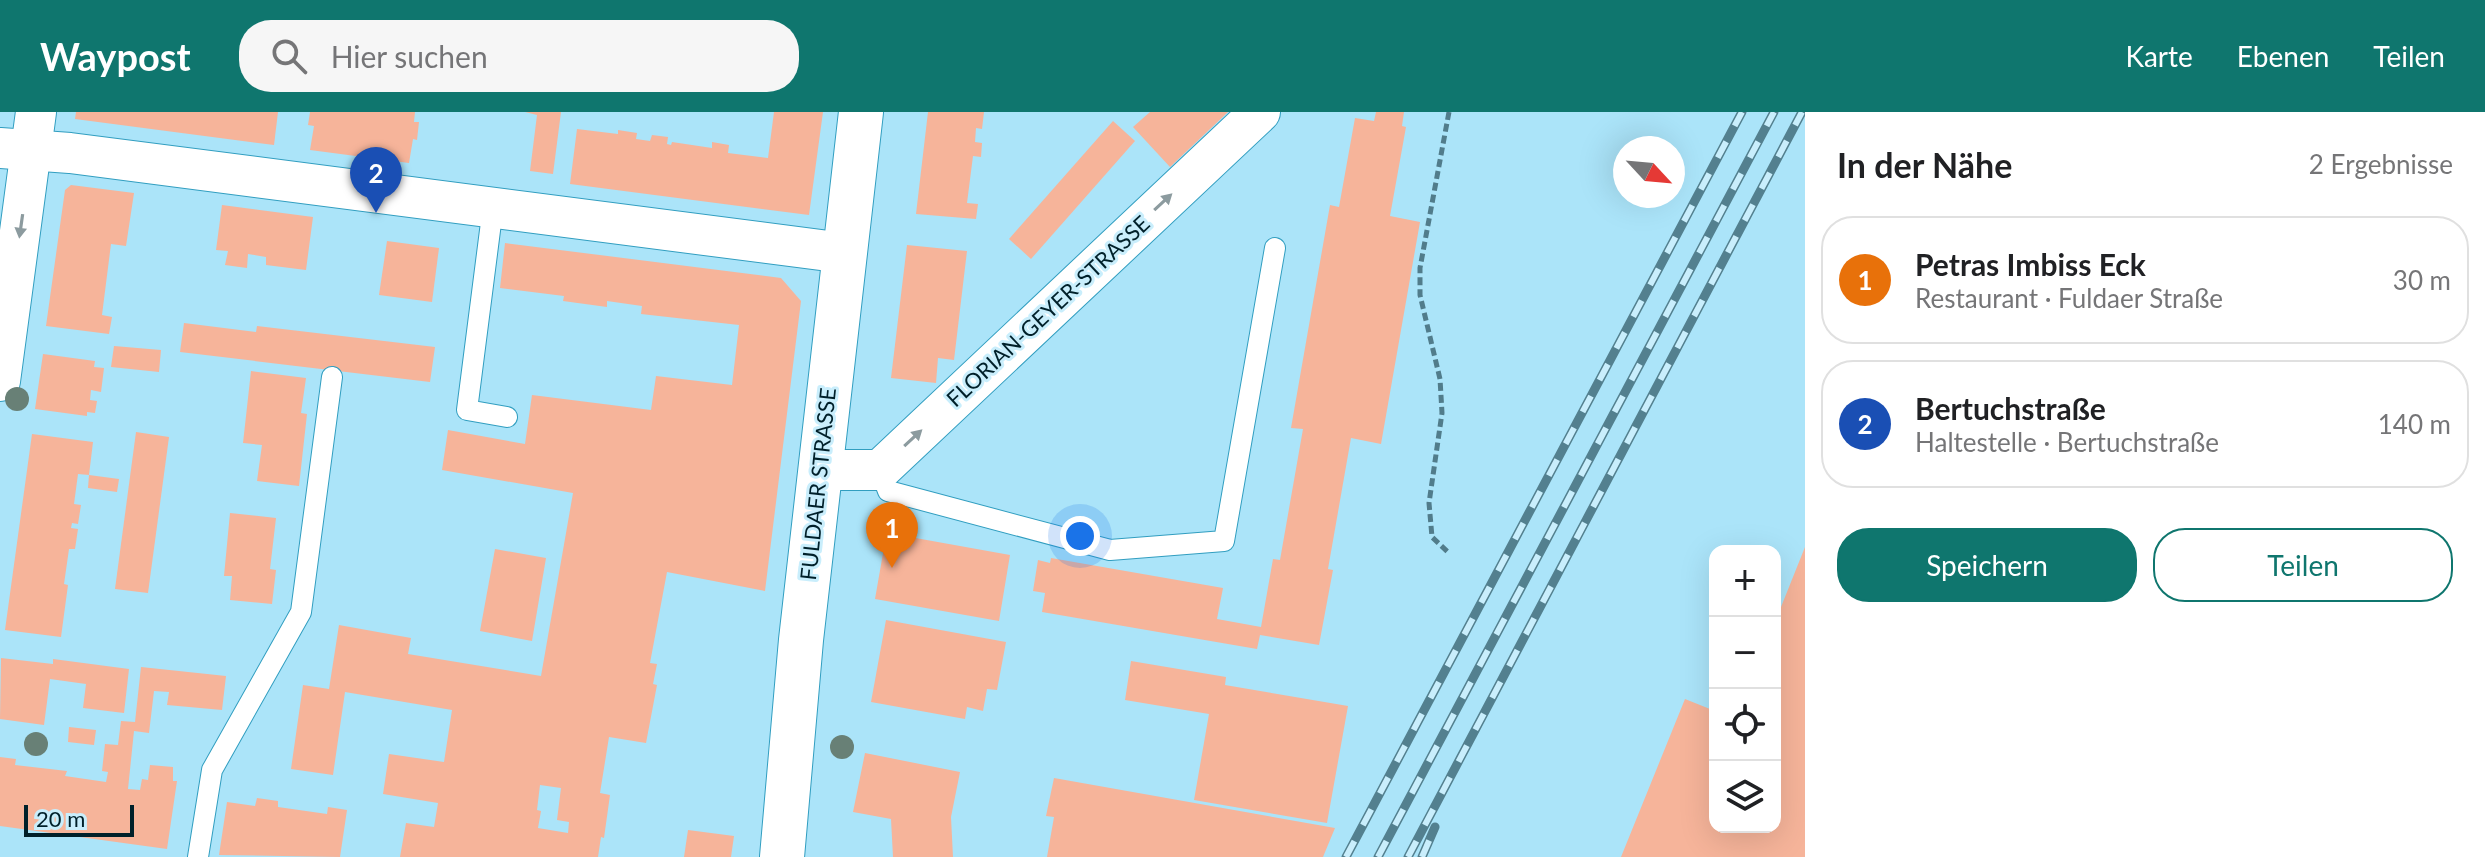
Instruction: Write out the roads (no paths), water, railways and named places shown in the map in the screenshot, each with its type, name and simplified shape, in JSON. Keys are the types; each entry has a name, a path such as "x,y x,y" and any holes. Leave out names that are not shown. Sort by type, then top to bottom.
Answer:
{"street":[{"name":"FULDAER STRASSE","path":"782,857 801,640 861,112"},
{"name":"FLORIAN-GEYER-STRASSE","path":"880,470 1260,112"},
{"path":"0,381 22,136 493,207 844,253"},
{"path":"820,470 880,470"}],"lane":[{"path":"493,207 467,410 507,417"},
{"path":"880,470 888,491 1110,550 1224,541 1275,248"},
{"path":"198,857 212,770 301,612 332,377"}],"railway":[{"path":"1346,857 1742,112"},
{"path":"1378,857 1774,112"},
{"path":"1408,857 1802,112"},
{"path":"1422,857 1435,827"}],"place":[{"name":"Bertuchstraße","path":"376,213"},
{"name":"Petras Imbiss Eck","path":"892,568"}]}
